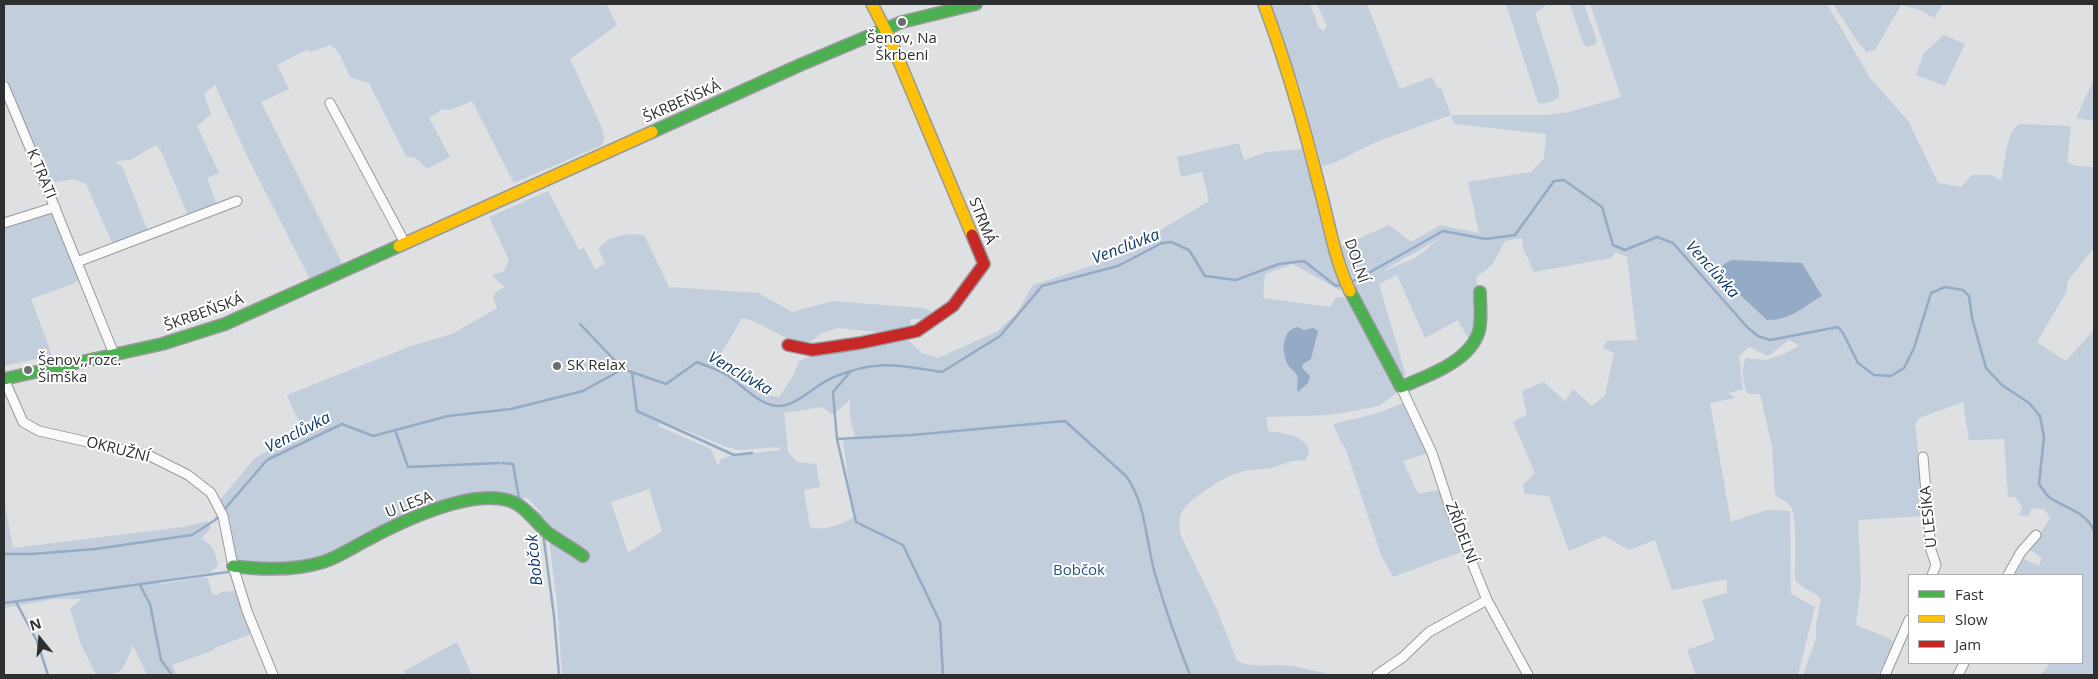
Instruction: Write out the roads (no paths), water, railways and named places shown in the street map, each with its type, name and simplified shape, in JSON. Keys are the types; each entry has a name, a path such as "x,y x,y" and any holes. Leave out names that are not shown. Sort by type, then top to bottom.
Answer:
{"street":[{"path":"872,4 884,29"},
{"name":"ŠKRBEŇSKÁ","path":"4,379 162,344 225,324 616,146 884,29 902,22 976,4"},
{"name":"DOLNÍ","path":"1264,4 1279,44 1319,184 1336,256 1347,284 1401,388"},
{"name":"STRMÁ","path":"788,344 812,350 860,343 917,331 953,306 984,264 884,29"},
{"name":"K TRATI","path":"4,86 114,354"},
{"path":"330,103 405,243"},
{"path":"77,262 237,201"},
{"path":"4,223 55,207"},
{"path":"1401,388 1429,376 1469,349 1475,342 1479,332 1480,292"},
{"name":"OKRUŽNÍ","path":"4,379 22,422 38,431 150,456 188,475 211,493 221,512 233,566 247,611 273,675"},
{"name":"ZŘÍDELNÍ","path":"1401,388 1432,452 1450,508 1487,600 1528,675"},
{"name":"U LESÍKA","path":"1923,457 1931,550 1936,565 1932,574"},
{"name":"U LESA","path":"233,566 280,570 323,562 414,517 475,499 489,498 508,501 522,508 548,532 583,556"},
{"path":"2009,574 2021,552 2036,536"},
{"path":"1377,675 1403,657 1430,632 1487,600"},
{"path":"1885,675 1908,622"}],"water":[{"path":"1732,260 1802,263 1822,296 1790,315 1767,320 1722,278 1719,271 1724,264"},
{"path":"1297,327 1304,330 1313,328 1318,331 1311,359 1303,364 1302,368 1310,376 1308,383 1298,392 1297,376 1287,363 1284,353 1285,337 1292,329"}],"waterway":[{"name":"Venclůvka","path":"1349,282 1356,280 1443,231 1486,239 1515,235 1554,181 1564,180 1602,207 1613,245 1625,250 1657,237 1673,243 1748,328 1758,336 1770,340 1838,327 1858,363 1874,375 1891,376 1904,368 1914,348 1931,293 1945,287 1963,290 1969,296 1972,318 1986,368 2002,385 2029,403 2040,416 2044,437 2039,484 2049,497 2086,519 2094,531"},
{"name":"Venclůvka","path":"223,511 267,460 342,424 373,436 448,416 511,409 583,391 623,369 666,384 697,362 722,372 756,398 777,406 791,403 827,380 849,371 863,368 888,365 942,372 1000,336 1042,286 1118,266 1162,243 1171,242 1189,250 1205,276 1236,280 1279,264 1304,261 1336,286 1343,284"},
{"path":"580,324 623,369"},
{"path":"851,371 833,392 837,439 856,522 903,545 940,622 943,675"},
{"path":"632,372 637,411 734,455 752,453"},
{"path":"837,439 912,435 1065,421 1126,476 1133,487 1142,510 1159,587 1190,675"},
{"name":"Bobčok","path":"395,430 408,467 499,463"},
{"name":"Bobčok","path":"502,463 513,464 519,498 541,516 542,520"},
{"name":"Venclůvka","path":"4,554 32,554 95,549 192,535 220,515"},
{"name":"Bobčok","path":"543,533 554,616 559,675"},
{"path":"4,603 228,572"},
{"path":"140,585 150,604 161,660 172,675"},
{"path":"16,602 37,641 48,675"}],"place":[{"name":"Šenov, Na Škrbeni","path":"902,22"},
{"name":"SK Relax","path":"557,366"},
{"name":"Šenov,,rozc. Šimška","path":"28,370"}]}
